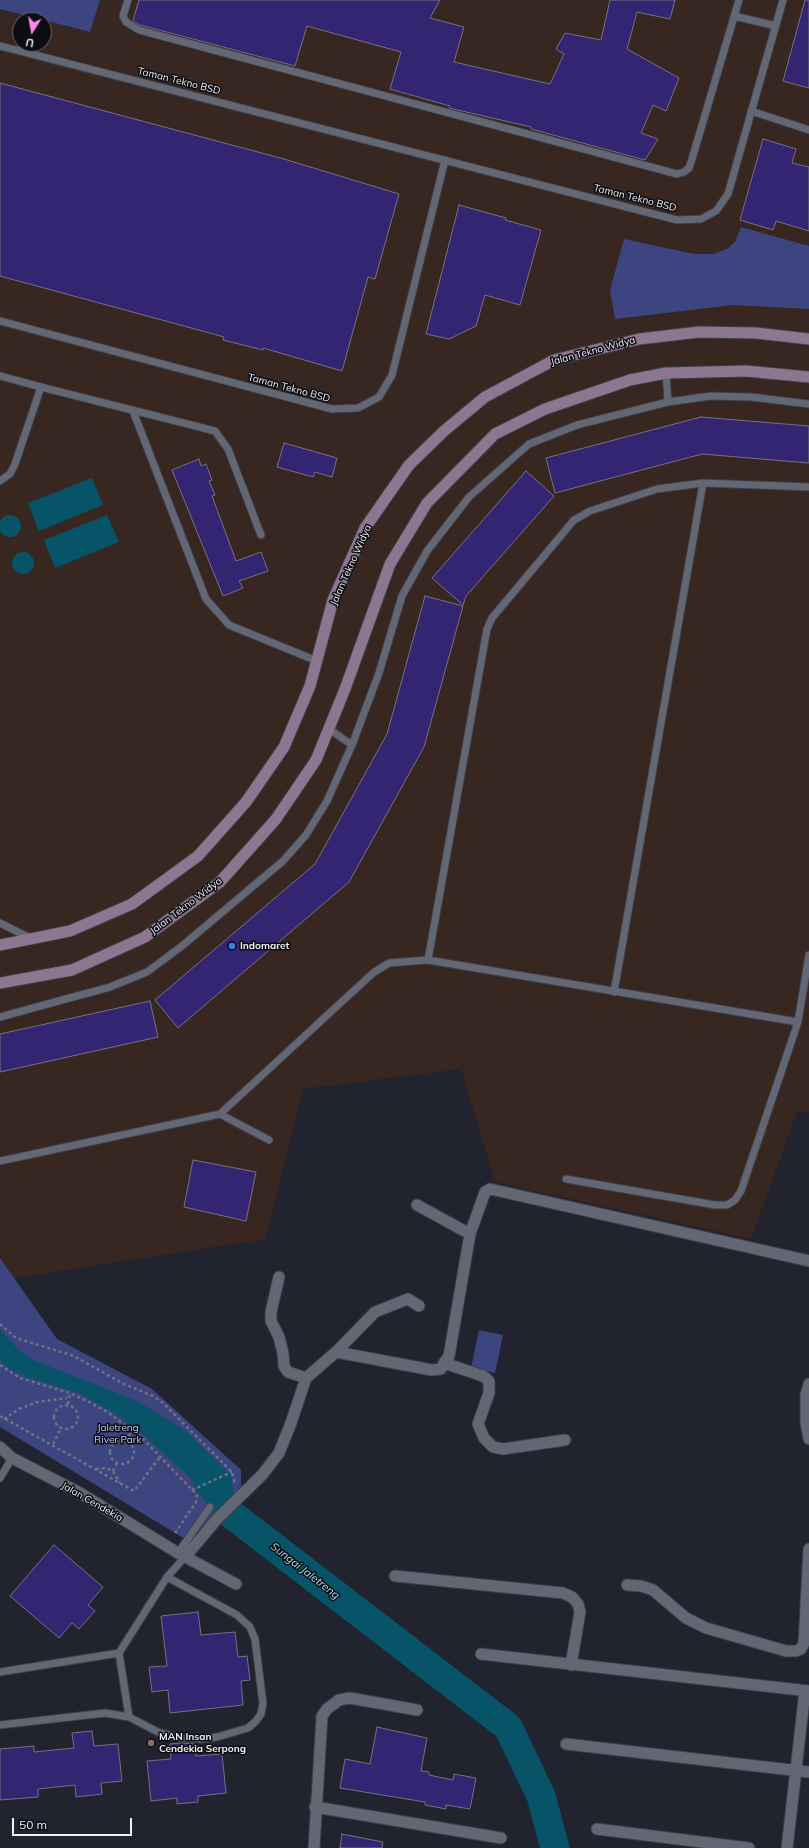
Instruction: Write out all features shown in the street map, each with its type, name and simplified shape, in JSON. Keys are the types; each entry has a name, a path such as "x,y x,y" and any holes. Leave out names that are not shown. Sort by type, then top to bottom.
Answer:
{"main road":[{"name":"Jalan Tekno Widya","path":"0,945 70,931 132,904 198,856 246,802 284,747 310,686 333,600 365,528 409,466 444,431 485,397 554,360 639,339 699,332 756,333 809,339"},
{"name":"Jalan Tekno Widya","path":"0,983 72,970 145,937 220,882 276,819 316,760 329,729 390,564 427,503 495,434 545,409 630,380 666,373 746,371 809,376"}],"street":[{"path":"336,1352 432,1370 441,1369 449,1356 470,1234 482,1197 485,1192 490,1189 809,1261"},
{"path":"417,1205 470,1234"},
{"path":"279,1277 271,1312 271,1321 279,1337 283,1353 284,1366 288,1372 306,1378"},
{"path":"182,1555 262,1475 278,1453 292,1422 306,1378 336,1352 375,1312 408,1299 419,1306"},
{"path":"444,1363 483,1376 489,1381 489,1393 478,1424 484,1438 493,1447 503,1449 566,1440"},
{"path":"809,1384 806,1395 806,1423 809,1439"},
{"name":"Jalan Cendekia","path":"0,1447 12,1458 80,1493 182,1555 236,1584"},
{"path":"627,1585 641,1586 653,1590 686,1618 706,1628 786,1651 796,1651 801,1648 804,1643 809,1549"},
{"path":"395,1576 563,1593 572,1597 578,1604 580,1612 571,1665"},
{"path":"481,1654 807,1691 787,1848"},
{"path":"314,1848 315,1806 322,1716 327,1708 339,1700 350,1698 417,1710"},
{"path":"566,1744 809,1772"},
{"path":"315,1806 501,1838"},
{"path":"597,1829 749,1848"}],"lane":[{"path":"128,0 123,16 126,22 139,30 678,174 689,168 739,0"},
{"name":"Taman Tekno BSD","path":"0,46 677,220 701,219 716,211 728,194 783,0"},
{"path":"734,16 776,26"},
{"path":"751,111 809,130"},
{"name":"Taman Tekno BSD","path":"0,321 332,410 358,408 379,397 392,375 445,160"},
{"path":"666,373 668,402"},
{"path":"0,376 133,412 215,431 228,449 261,535"},
{"path":"0,481 10,474 15,464 41,387"},
{"path":"0,1017 110,987 147,972 182,946 283,861 306,835 327,801 352,744 379,673 402,596 427,551 469,496 529,444 577,425 668,402 711,396 751,397 809,404"},
{"path":"133,412 206,599 229,625 317,661"},
{"path":"428,960 487,629 492,618 574,520 590,511 657,489 703,483 809,487"},
{"path":"614,992 703,483"},
{"path":"329,729 352,744"},
{"path":"0,923 32,938"},
{"path":"566,1179 715,1205 727,1205 735,1200 741,1191 798,1022 809,955"},
{"path":"0,1161 220,1114 373,973 389,963 428,960 798,1022"},
{"path":"220,1114 269,1140"},
{"path":"0,1478 12,1458"},
{"path":"128,1717 119,1653 182,1555 210,1507"},
{"path":"0,1725 105,1713 128,1717 160,1733 182,1738 201,1739 217,1737 248,1728 256,1721 261,1714 263,1704 255,1640 250,1627 237,1616 167,1577"},
{"path":"0,1672 119,1653"}],"path":[{"path":"0,1324 16,1338 74,1356 124,1384 153,1396 162,1402 234,1474 236,1500"},
{"path":"0,1365 20,1378 70,1393 109,1413 129,1428 193,1489 197,1495 196,1502 167,1546"},
{"path":"68,1404 67,1398 70,1393"},
{"path":"4,1419 19,1409 37,1402 67,1398"},
{"path":"68,1404 73,1406 79,1417 73,1428 61,1428 56,1424 54,1417 55,1410 68,1404"},
{"path":"0,1416 53,1444 134,1491 160,1457"},
{"path":"53,1444 61,1428"},
{"path":"128,1442 130,1437 129,1428"},
{"path":"122,1440 128,1442 133,1446 133,1458 128,1463 122,1465 116,1464 110,1453 111,1446 122,1440"},
{"path":"113,1471 116,1464"},
{"path":"96,1469 106,1468 113,1471 121,1484"},
{"path":"193,1489 231,1472"}],"shaded area":[{"path":"100,0 809,0 809,1113 797,1112 751,1239 495,1182 461,1069 303,1089 266,1239 15,1278 0,1258 0,9 12,12 12,52 52,52 52,22 90,32"},
{"path":"92,478 103,505 39,531 28,503"},
{"path":"10,515 18,518 21,526 18,534 10,537 2,534 -1,526 2,518"},
{"path":"107,515 119,542 55,568 44,540"},
{"path":"23,552 31,555 34,563 31,571 23,574 15,571 12,563 15,555"},
{"path":"0,1329 15,1346 31,1359 137,1401 186,1431 231,1475 235,1508 224,1519 207,1497 207,1493 139,1431 111,1411 79,1393 23,1376 10,1369 0,1361"}],"green space":[{"path":"0,0 100,0 90,32 52,22 52,12 12,12 0,9"},
{"path":"741,227 809,246 809,309 733,305 615,319 610,290 624,239 694,254 713,254 727,249 735,242"},
{"name":"Jaletreng River Park","path":"0,1258 57,1339 152,1389 241,1470 241,1490 190,1542 0,1427"},
{"path":"479,1330 503,1335 495,1373 471,1368"}],"building":[{"path":"139,0 440,0 430,18 464,27 454,62 550,84 564,54 556,49 565,33 601,40 610,0 675,0 670,19 637,12 627,49 679,78 666,111 653,105 641,133 658,139 645,160 531,129 531,127 449,108 450,106 390,89 401,52 307,26 295,66 140,25 133,21"},
{"path":"805,0 809,0 809,88 783,81"},
{"path":"0,83 284,159 399,194 375,279 368,277 342,371 263,348 263,350 223,340 224,337 0,276"},
{"path":"763,139 796,149 792,163 809,167 809,231 776,221 773,230 740,220"},
{"path":"459,205 506,218 505,220 541,230 520,305 485,295 476,326 449,339 426,334"},
{"path":"701,417 809,426 809,463 702,454 555,493 546,458"},
{"path":"284,443 337,458 332,477 315,472 313,477 277,467"},
{"path":"199,459 201,466 206,464 212,480 209,481 215,495 212,496 236,561 261,552 268,571 239,581 243,588 223,596 172,470"},
{"path":"526,471 554,496 466,596 463,605 432,578"},
{"path":"425,596 463,606 424,747 349,882 178,1028 155,1000 315,864 387,734"},
{"path":"150,1001 158,1037 0,1072 0,1034"},
{"path":"193,1160 256,1172 246,1221 184,1207"},
{"path":"54,1545 103,1587 88,1605 95,1611 79,1629 72,1623 59,1638 10,1596"},
{"path":"198,1612 201,1635 235,1632 238,1657 247,1656 250,1680 241,1681 243,1705 170,1713 168,1690 152,1692 149,1667 167,1666 161,1616"},
{"path":"377,1727 427,1738 421,1771 429,1772 429,1775 453,1780 454,1774 476,1778 470,1809 446,1805 446,1809 425,1805 425,1802 340,1788 345,1759 370,1764"},
{"path":"92,1731 94,1746 118,1744 122,1781 101,1783 102,1794 76,1797 75,1785 38,1789 38,1797 0,1800 0,1749 34,1746 34,1752 74,1748 72,1733"},
{"path":"170,1744 195,1744 196,1756 222,1754 226,1793 198,1796 198,1802 177,1804 177,1798 151,1801 147,1761 171,1759"},
{"path":"342,1834 383,1842 382,1848 340,1848"}],"waterway":[{"name":"Sungai Jaletreng","path":"208,1481 231,1514 508,1727 541,1796 555,1848"}],"place":[{"name":"Indomaret","path":"232,946"},
{"name":"MAN Insan Cendekia Serpong","path":"151,1743"}]}
